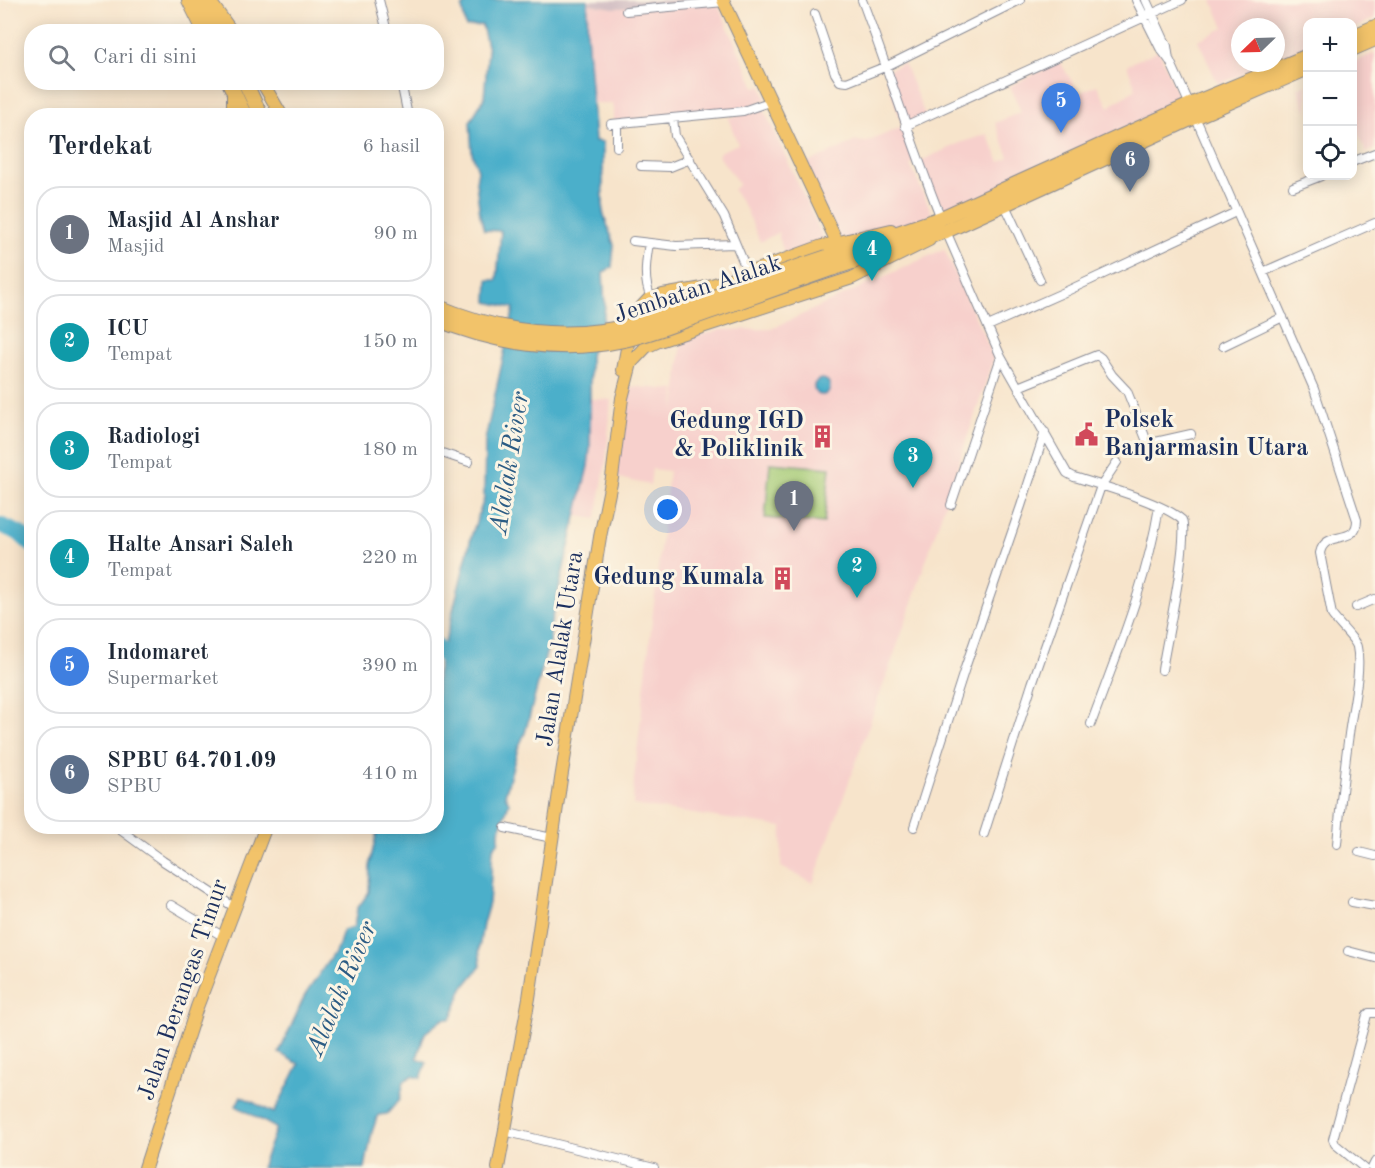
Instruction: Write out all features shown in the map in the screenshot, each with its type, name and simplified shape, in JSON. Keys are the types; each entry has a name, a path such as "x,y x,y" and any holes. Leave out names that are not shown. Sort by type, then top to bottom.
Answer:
{"highway":[{"path":"189,0 201,24"},
{"path":"204,1 217,24"},
{"path":"1357,35 1375,27"},
{"path":"1357,47 1375,39"},
{"path":"940,226 1241,90 1303,59"},
{"path":"1241,90 1303,70"},
{"path":"237,90 243,108"},
{"path":"240,90 255,108"},
{"path":"829,263 1004,203 1193,111"},
{"name":"Jembatan Alalak","path":"444,309 504,328 550,333 601,332 660,317 829,263"},
{"name":"Jembatan Alalak","path":"444,322 474,333 516,342 561,346 605,343 642,335 829,263"}],"main road":[{"path":"204,1 214,7 226,24"},
{"path":"723,1 837,242"},
{"path":"234,108 236,90"},
{"path":"267,90 277,108"},
{"path":"622,398 626,347 633,316 651,298 703,288 837,242 940,226"},
{"path":"626,347 630,354 637,355 652,344 677,334 852,278 907,253 940,226"},
{"name":"Jalan Alalak Utara","path":"498,1168 529,998 600,537 612,478 622,398 628,368 637,355"},
{"name":"Jalan Berangas Timur","path":"145,1168 197,1007 263,834"}],"street":[{"path":"379,0 385,24"},
{"path":"862,0 887,66 940,226 1001,357 1067,472 1074,477 1174,513 1182,520 1184,526 1178,574 1162,670"},
{"path":"815,14 835,73 840,81 849,82 887,66 1020,0"},
{"path":"1136,0 1149,14 1167,46 1170,61 1314,389 1357,520 1354,532 1326,542 1320,554 1332,615 1337,624 1356,643 1358,649 1336,844"},
{"path":"1146,0 1149,14"},
{"path":"905,126 1182,0"},
{"path":"626,11 723,1"},
{"path":"403,90 406,108"},
{"path":"617,147 614,124 743,111 772,101"},
{"path":"673,118 675,136 724,216 748,273"},
{"path":"1357,160 1375,153"},
{"path":"641,166 670,167 690,159"},
{"path":"1293,188 1312,180"},
{"path":"1004,203 1040,280"},
{"path":"988,326 1236,212"},
{"path":"1263,272 1375,223"},
{"path":"633,241 676,246 735,244"},
{"path":"649,243 646,283 651,298"},
{"path":"1223,346 1283,317"},
{"path":"1018,387 1097,355 1127,391 1146,439 1150,443 1154,444 1191,434"},
{"path":"951,505 1001,357"},
{"path":"914,827 1045,432"},
{"path":"444,453 469,462"},
{"path":"984,834 1006,761 1101,486 1116,462"},
{"path":"1091,724 1138,591 1155,535 1159,507"},
{"path":"1356,607 1375,599"},
{"path":"505,828 552,838"},
{"path":"126,834 234,907"},
{"path":"1359,852 1375,856"},
{"path":"1352,902 1375,906"},
{"path":"171,905 224,937"},
{"path":"1348,951 1375,958"},
{"path":"1364,1168 1335,1144 1333,1139 1367,1015 1371,1012 1375,1013"},
{"path":"504,1131 654,1168"},
{"path":"1372,1168 1375,1162"}],"shaded area":[{"path":"582,0 715,0 707,5 613,8 584,3"},
{"path":"1212,0 1375,0 1375,18 1357,27 1357,18 1303,18 1303,51 1285,58 1285,18 1231,18 1231,72 1249,72 1218,84 1198,40 1224,28"},
{"path":"584,3 613,8 717,3 755,87 761,86 766,99 747,109 613,122 613,104 583,102"},
{"path":"1159,50 1180,102 943,214 916,163 960,143 987,134 1000,162 1009,157 995,123 1021,112 1010,86 1060,62 1079,93 1097,85 1109,107 1136,89 1127,65"},
{"path":"1375,53 1375,149 1366,153 1357,131 1357,61"},
{"path":"904,63 925,115 903,124 886,76 888,70"},
{"path":"1303,86 1303,101 1298,88"},
{"path":"764,110 826,244 787,261 779,239 779,232 760,242 746,209 733,190 739,184 718,155 721,151 738,144 728,118"},
{"path":"902,127 914,163 910,165 932,213 926,219 840,245 803,165 856,141 867,142"},
{"path":"944,249 994,358 901,635 813,883 781,867 782,827 633,805 669,471 652,469 650,485 614,477 626,386 675,390 674,416 682,340 720,330 771,329"},
{"path":"581,398 611,400 606,461 596,519 565,514"}],"green space":[{"path":"770,463 830,468 824,523 765,518"}],"water":[{"name":"Alalak River","path":"468,0 588,0 587,33 595,141 603,142 603,212 614,245 612,267 603,273 605,306 603,321 590,355 588,466 551,622 550,639 525,733 518,748 505,795 509,803 499,831 499,841 493,848 489,903 479,949 481,966 463,988 451,1019 443,1019 425,1033 417,1058 427,1062 421,1078 412,1076 404,1081 400,1099 387,1114 378,1115 365,1168 261,1168 276,1128 236,1106 241,1096 274,1113 299,1064 279,1053 305,995 339,945 343,930 354,927 357,909 369,892 370,863 376,834 444,834 444,646 472,534 484,499 485,440 514,308 487,302 488,280 497,280 501,231 484,230 480,215 476,182 478,170 472,153 470,122 484,98 488,50 482,25 466,27 462,8"},
{"path":"822,379 828,381 830,387 828,393 822,395 816,393 814,387 816,381"}],"waterway":[{"path":"0,525 24,538"},
{"path":"444,656 455,671"}],"place":[{"name":"Indomaret","path":"1061,133"},
{"name":"SPBU 64.701.09","path":"1130,192"},
{"name":"Halte Ansari Saleh","path":"872,281"},
{"name":"Polsek Banjarmasin Utara","path":"1086,435"},
{"name":"Gedung IGD & Poliklinik","path":"822,436"},
{"name":"Radiologi","path":"913,488"},
{"name":"Masjid Al Anshar","path":"794,531"},
{"name":"Gedung Kumala","path":"782,578"},
{"name":"ICU","path":"857,598"}]}
